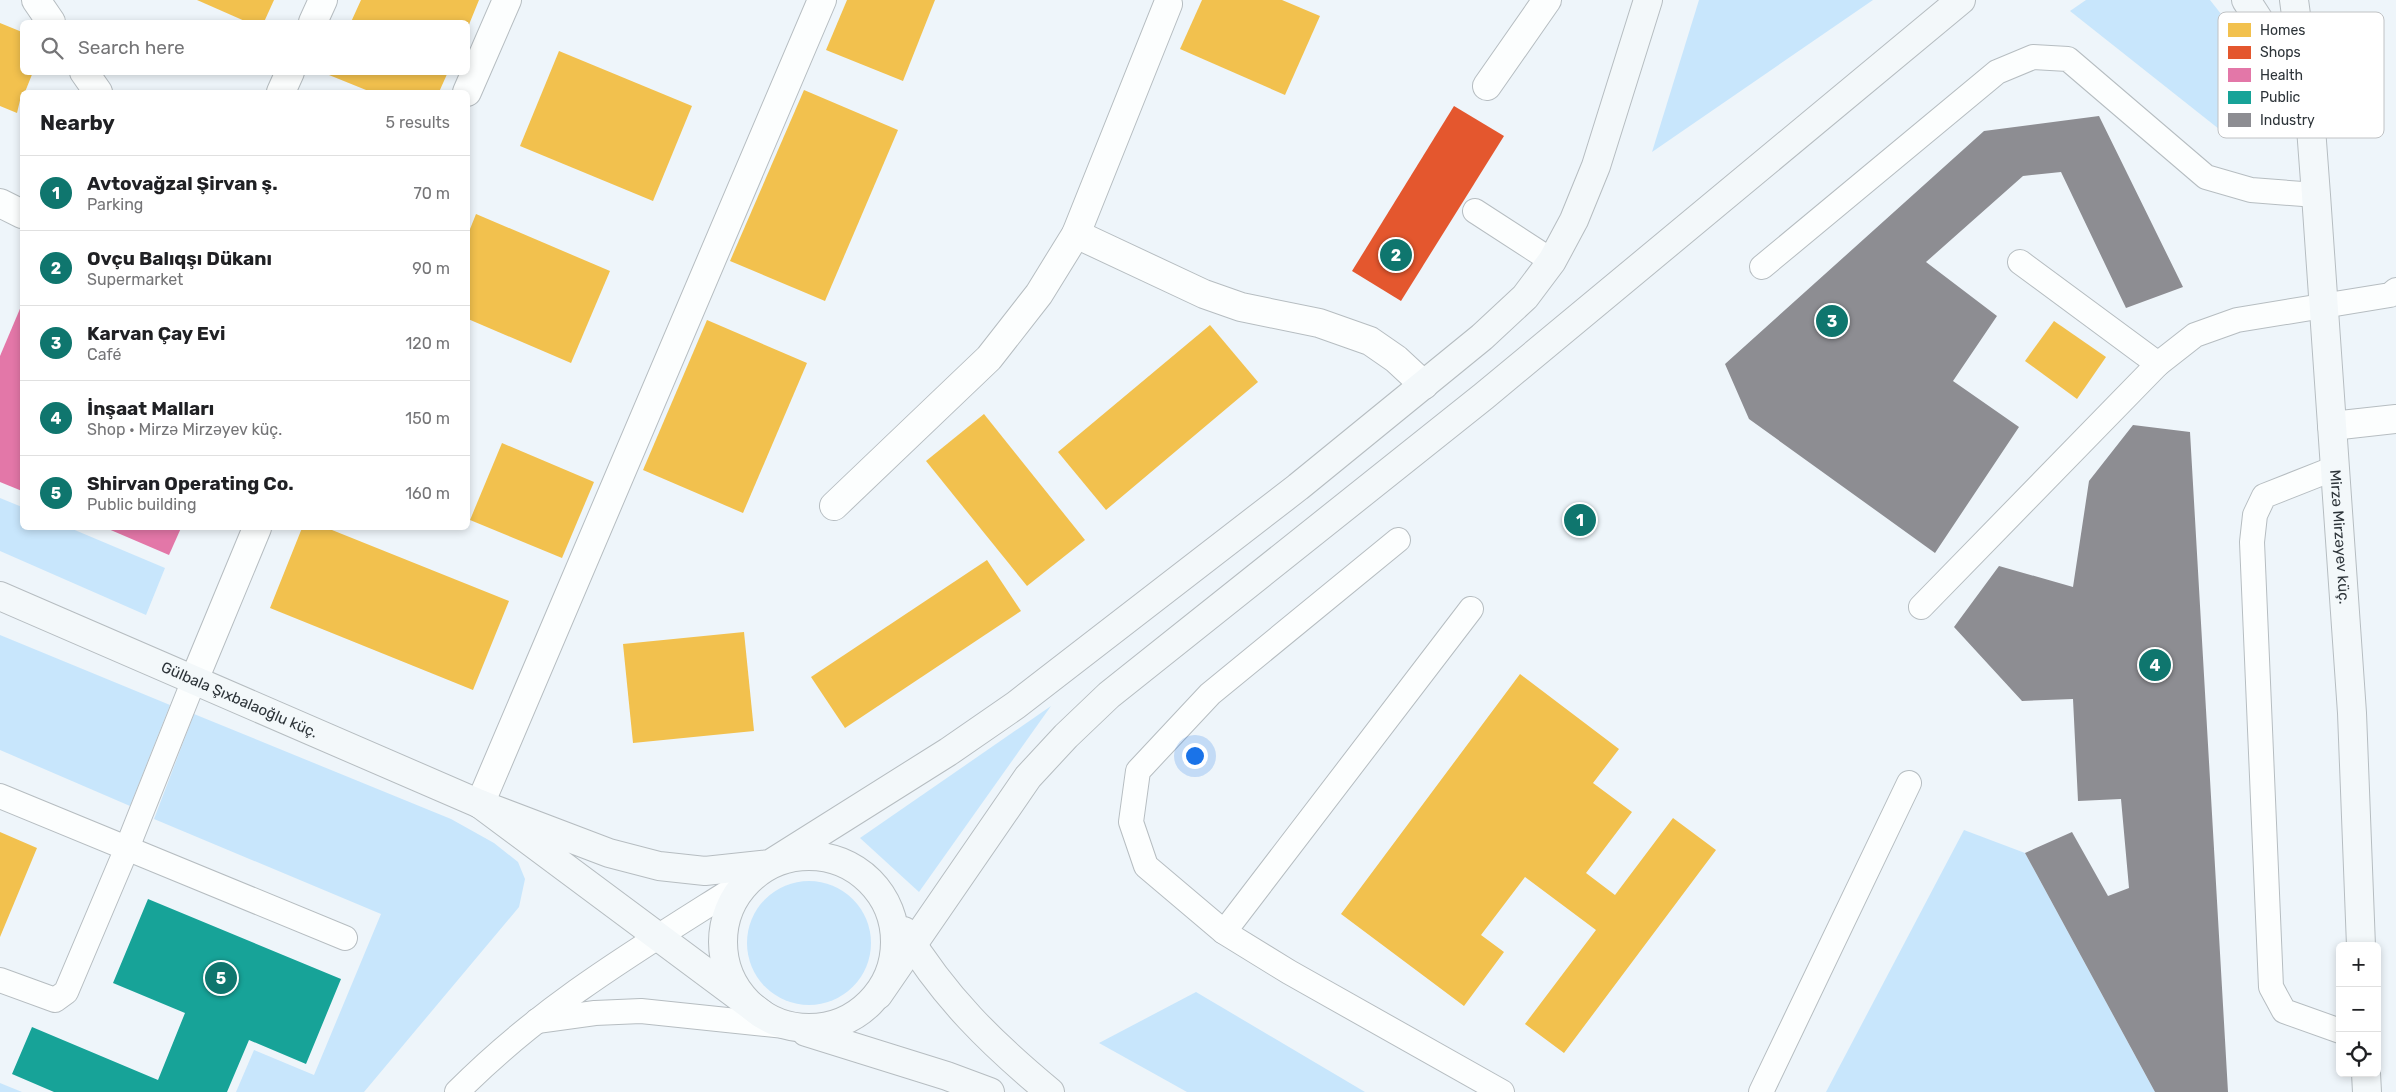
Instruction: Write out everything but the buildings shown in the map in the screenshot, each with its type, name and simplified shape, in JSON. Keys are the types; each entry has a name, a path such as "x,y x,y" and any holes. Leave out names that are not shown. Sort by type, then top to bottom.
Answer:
{"main road":[{"path":"1647,0 1596,166 1574,220 1552,261 1525,298 1424,385 1298,487 1016,704 948,752 759,872 733,900 724,924 723,950 729,974 742,997 773,1020 811,1028 836,1024 859,1013 878,995 1028,777 1066,736 1109,695 1484,396 1962,0"},
{"path":"2246,0 2254,12"},
{"name":"Mirzə Mirzəyev küç.","path":"2312,138 2352,713 2361,942"},
{"name":"Gülbala Şıxbalaoğlu küç.","path":"0,596 480,804"},
{"path":"480,804 610,853 659,866 705,871 759,872 795,856 820,856 845,863 867,877 884,897 912,945 961,1011 1013,1062 1050,1092"},
{"path":"480,804 773,1020 947,1076 990,1092"},
{"path":"878,995 890,972 896,947 894,921 884,897"},
{"path":"2366,1077 2367,1092"}],"street":[{"path":"36,0 50,20"},
{"path":"314,20 323,0"},
{"path":"469,90 506,0"},
{"path":"480,804 822,0"},
{"path":"1487,86 1547,0"},
{"path":"834,506 989,358 1039,294 1076,234 1168,4"},
{"path":"86,75 97,90"},
{"path":"282,90 289,75"},
{"path":"0,203 20,213"},
{"path":"1076,234 1204,294 1241,307 1319,323 1370,341 1396,359 1424,385"},
{"path":"2332,426 2396,419"},
{"path":"194,680 256,530"}],"lane":[{"path":"1762,267 1997,72 2032,57 2068,59 2206,177 2251,190 2316,195"},
{"path":"1474,211 1552,261"},
{"path":"2020,262 2158,364"},
{"path":"1921,607 2158,364 2195,335 2237,320 2390,294 2396,290"},
{"path":"2335,468 2264,496 2256,514 2252,542 2271,987 2284,1010 2336,1030"},
{"path":"1398,540 1210,694 1138,771 1131,822 1146,866 1224,932 1289,972 1502,1092"},
{"path":"1224,932 1471,609"},
{"path":"0,980 55,1000 66,992 127,848 194,680"},
{"path":"1761,1092 1909,783"},
{"path":"0,796 345,938"},
{"path":"457,1092 486,1063 533,1022 586,983 759,872"},
{"path":"533,1022 595,1012 641,1012 773,1020"}],"shaded area":[{"path":"1699,0 1873,0 1652,152"},
{"path":"2086,0 2210,0 2219,12 2218,128 2070,11"},
{"path":"0,498 20,506 20,530 75,530 165,568 146,615 0,551"},
{"path":"0,635 170,705 130,806 0,750"},
{"path":"1051,706 919,892 860,838"},
{"path":"194,714 451,819 494,843 518,862 525,879 519,907 364,1092 236,1092 254,1050 314,1075 381,914 154,819"},
{"path":"1964,830 2025,853 2155,1092 1826,1092"},
{"path":"809,881 833,886 844,891 853,899 861,908 866,919 871,943 866,967 861,978 853,987 844,995 833,1000 809,1005 785,1000 774,995 765,987 757,978 752,967 747,943 752,919 757,908 765,899 774,891 785,886"},
{"path":"1196,992 1365,1092 1187,1092 1099,1043"},
{"path":"0,1083 22,1092 0,1092"}],"place":[{"name":"Ovçu Balıqşı Dükanı","path":"1396,255"},
{"name":"Karvan Çay Evi","path":"1832,321"},
{"name":"Avtovağzal Şirvan ş.","path":"1580,520"},
{"name":"İnşaat Malları","path":"2155,665"},
{"name":"Shirvan Operating Co.","path":"221,978"}]}
